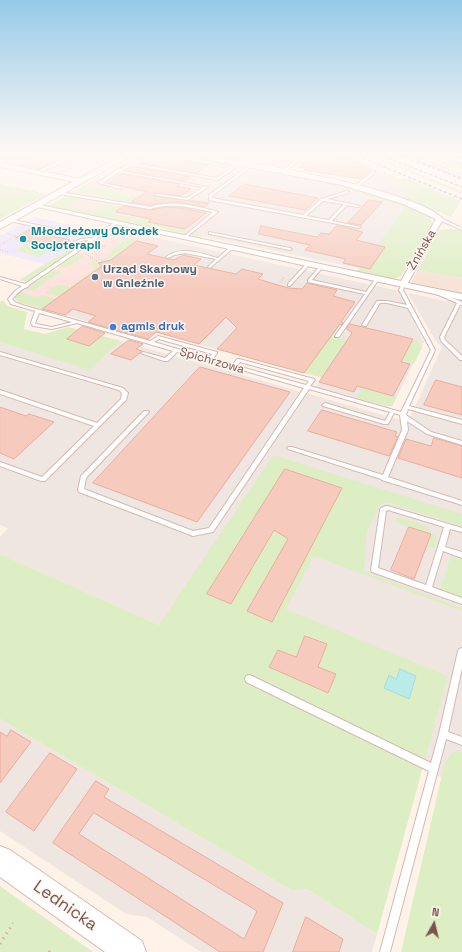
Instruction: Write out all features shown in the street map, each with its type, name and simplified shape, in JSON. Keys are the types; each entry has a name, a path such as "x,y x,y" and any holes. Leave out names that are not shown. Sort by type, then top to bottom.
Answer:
{"street":[{"path":"1,229 10,220 50,198"},
{"name":"Żnińska","path":"394,198 436,215 440,219 403,285"},
{"path":"36,206 434,291 461,301"},
{"name":"Lednicka","path":"0,860 131,952"}],"lane":[{"path":"93,198 150,208 164,204 179,205 216,212 184,238"},
{"path":"210,198 359,227"},
{"path":"303,217 322,200 327,198"},
{"path":"322,200 358,206"},
{"path":"329,222 346,204"},
{"path":"440,219 462,228"},
{"path":"10,220 55,230 50,233"},
{"name":"Spichrzowa","path":"116,224 16,292 10,299 13,303 37,311 392,411 403,415 429,433 462,442"},
{"path":"454,225 462,225"},
{"path":"210,233 290,249"},
{"path":"52,250 60,250 78,239 86,237 94,239"},
{"path":"220,246 230,237"},
{"path":"210,267 231,248"},
{"path":"168,257 171,254 185,252 219,259"},
{"path":"289,285 308,264"},
{"path":"321,267 309,281 367,293"},
{"path":"0,278 26,286"},
{"path":"337,336 377,279"},
{"path":"384,479 405,430 403,415 406,407 433,350 401,290 403,285"},
{"path":"461,301 442,337 462,359"},
{"path":"364,325 379,302 387,302 410,307"},
{"path":"37,311 33,323 46,328 76,322"},
{"path":"150,343 158,337 215,353 209,360"},
{"path":"143,353 166,360 176,350"},
{"path":"454,351 462,351"},
{"path":"0,352 122,390 125,393 124,398 43,480 0,464"},
{"path":"146,412 83,477 81,490 193,534 211,530 312,380 239,360 233,367"},
{"path":"0,392 98,425"},
{"path":"325,405 386,423 392,411"},
{"path":"406,407 462,422"},
{"path":"290,448 462,503"},
{"path":"462,530 388,508 383,510 374,570 462,602"},
{"path":"428,589 448,526"},
{"path":"441,548 462,555"},
{"path":"385,952 444,734 462,651"},
{"path":"249,680 434,769"},
{"path":"444,734 462,741"}],"path":[{"path":"1,229 18,237"},
{"path":"0,245 15,236"},
{"path":"0,250 9,252"},
{"path":"95,260 101,264"},
{"path":"0,944 13,923"}],"shaded area":[{"path":"62,198 153,198 187,205 184,207 155,207 133,222 51,205"},
{"path":"152,198 196,198 187,205 225,213 197,235 133,222 155,207 165,205 184,207 186,205"},
{"path":"196,198 377,198 406,207 380,243 390,245 373,271 197,235 225,213 187,205"},
{"path":"34,217 97,231 45,264 0,253 0,236"},
{"path":"122,231 166,240 65,315 21,303 15,299 15,296 108,234 115,235"},
{"path":"166,240 399,291 424,342 392,406 387,406 316,387 343,346 326,342 304,373 132,326 125,332 65,315"},
{"path":"418,270 462,278 462,295 410,284"},
{"path":"408,293 445,301 455,299 462,300 462,787 424,770 159,625 0,554 0,537 8,528 0,525 0,342 89,369 121,341 408,422 442,347 435,340"},
{"path":"0,719 293,891 307,889 377,934 372,952 201,952 147,917 126,914 0,831"}],"green space":[{"path":"0,198 39,198 0,219"},
{"path":"61,198 81,198 68,206 93,211 102,205 122,206 112,213 135,218 128,223 48,206"},
{"path":"110,198 136,198 129,202"},
{"path":"376,198 388,198 430,215 432,225 401,276 385,279 356,272 360,267 370,269 385,247 378,245 405,207"},
{"path":"455,198 461,201 451,217 406,199"},
{"path":"165,205 169,206 146,221 200,232 197,235 201,236 201,238 178,234 156,226 153,228 130,224 155,207"},
{"path":"65,227 86,231 75,238 54,234"},
{"path":"452,229 462,231 462,278 418,270 439,230"},
{"path":"123,238 138,240 111,260 102,262 97,260 105,258 111,253 113,248 125,240"},
{"path":"28,242 54,248 40,257 15,250"},
{"path":"71,248 83,248 29,282 19,280"},
{"path":"77,253 85,256 66,268 57,266"},
{"path":"93,261 102,266 59,296 45,293 58,284 70,287 97,267 88,264"},
{"path":"53,269 64,273 59,273 34,290 35,291 26,289"},
{"path":"19,292 38,297 42,295 56,299 42,309 21,303 15,299 15,296"},
{"path":"13,293 3,300 7,306 27,312 24,329 45,334 68,327 121,341 89,370 0,342 0,302"},
{"path":"331,336 364,344 413,339 417,340 422,348 414,364 344,346 322,378 304,373"},
{"path":"363,388 397,397 392,406 356,398"},
{"path":"273,455 462,514 462,526 390,503 380,504 367,531 364,571 462,608 462,611 314,556 286,609 448,676 377,934 307,889 293,891 0,719 0,554 159,625"},
{"path":"399,517 426,526 437,539 435,547 426,547 431,534 395,522"},
{"path":"451,555 462,559 462,598 440,590"},
{"path":"458,750 462,751 462,952 401,952 444,766 450,754"},
{"path":"0,886 93,952 0,952"}],"water":[{"path":"400,669 416,676 409,699 384,688 389,675 396,679"}],"building":[{"path":"137,198 173,198 209,203 204,207 177,202 150,205 131,202"},
{"path":"242,198 318,198 305,210"},
{"path":"369,200 382,202 361,225 348,223"},
{"path":"124,206 150,210 166,207 181,208 206,213 185,229 148,222 151,219 116,212"},
{"path":"261,226 317,237 321,233 329,234 336,226 345,227 363,232 356,240 385,247 370,269 343,263 346,259 305,250 310,245 259,234"},
{"path":"29,230 70,240 60,246 53,247 16,238"},
{"path":"137,241 158,246 147,254 174,260 183,255 201,259 194,265 236,274 242,269 263,274 258,279 288,288 302,289 307,283 337,290 333,296 355,302 341,322 343,323 341,325 340,324 304,373 217,349 237,328 226,317 199,344 156,332 148,339 88,322 96,316 73,309 65,315 42,309 102,266 98,263 111,260"},
{"path":"350,324 413,339 401,362 410,364 393,396 357,386 354,392 319,382 352,333 347,329"},
{"path":"83,326 105,333 89,346 67,339"},
{"path":"129,340 143,344 136,349 142,351 131,360 111,354"},
{"path":"200,367 290,392 197,522 93,483"},
{"path":"436,380 462,387 462,415 424,405"},
{"path":"0,407 26,416 29,414 54,422 14,459 0,453"},
{"path":"322,410 397,432 395,436 398,437 389,456 308,431"},
{"path":"434,438 462,446 462,478 398,458 406,439 431,446"},
{"path":"285,469 342,488 272,622 247,611 288,539 274,530 231,604 207,594"},
{"path":"409,527 431,534 414,579 391,570"},
{"path":"305,636 327,644 318,667 336,674 328,693 269,667 278,650 296,657"},
{"path":"11,730 31,742 0,783 0,732 7,736"},
{"path":"50,753 77,769 34,831 6,812"},
{"path":"96,781 109,789 104,797 283,903 263,952 220,952 53,843","holes":["94,813 257,911 244,939 79,834"]},
{"path":"306,917 343,939 339,952 293,952"}],"place":[{"name":"Młodzieżowy Ośrodek Socjoterapii","path":"23,239"},
{"name":"Urząd Skarbowy w Gnieźnie","path":"95,277"},
{"name":"agmis druk","path":"113,327"}]}
